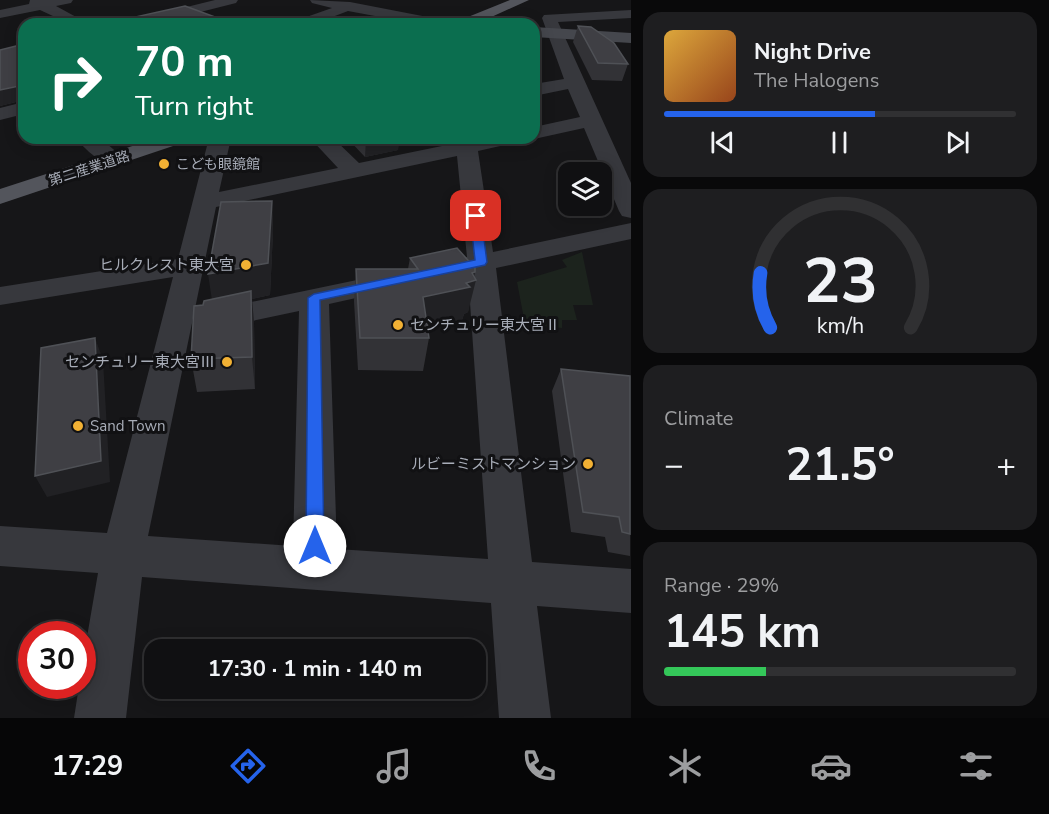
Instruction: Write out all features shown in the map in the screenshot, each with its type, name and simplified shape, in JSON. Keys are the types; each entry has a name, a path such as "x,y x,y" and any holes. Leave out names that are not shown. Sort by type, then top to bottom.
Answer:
{"main road":[{"path":"478,18 522,0"},
{"path":"496,18 536,0"},
{"name":"第二産業道路","path":"0,184 121,144"},
{"name":"第二産業道路","path":"0,197 102,150 140,144"}],"street":[{"path":"0,14 37,3 66,0"},
{"path":"171,18 231,0"},
{"path":"318,0 347,8 407,18"},
{"path":"319,17 369,0"},
{"path":"37,3 69,18"},
{"path":"630,14 549,18 630,211"},
{"path":"386,18 395,16"},
{"path":"540,34 630,38"},
{"path":"540,89 574,82"},
{"path":"0,114 18,110"},
{"path":"540,132 591,121"},
{"path":"100,718 123,554 219,144"},
{"path":"327,144 354,171"},
{"path":"207,202 482,144"},
{"path":"467,147 481,262 525,718"},
{"path":"177,327 630,231"},
{"path":"0,296 189,266"},
{"path":"314,298 315,568"},
{"path":"0,546 630,591"}],"shaded area":[{"path":"582,252 593,305 573,305 577,320 562,320 562,328 525,324 517,282 567,267 562,260"}],"building":[{"path":"185,6 218,18 131,18"},
{"path":"578,26 591,27 614,43 628,64 598,63"},
{"path":"18,46 18,86 0,90 0,50"},
{"path":"272,201 268,263 208,274 221,202"},
{"path":"457,248 475,268 475,272 472,273 476,280 466,283 470,287 423,297 429,338 360,338 356,269 418,269 410,258"},
{"path":"251,291 252,357 191,359 194,306 203,305 204,301"},
{"name":"Sand Town","path":"95,338 101,461 35,476 41,348"},
{"path":"561,369 630,376 630,534 622,532 619,517 583,512"}],"place":[{"name":"こども眼鏡館","path":"164,164"},
{"name":"ヒルクレスト東大宮","path":"246,265"},
{"name":"センチュリー東大宮Ⅱ","path":"398,325"},
{"name":"センチュリー東大宮Ⅲ","path":"227,362"},
{"name":"Sand Town","path":"78,426"},
{"name":"ルビーミストマンション","path":"588,464"}],"route":[{"path":"315,546 314,298 481,262 476,216"}]}
